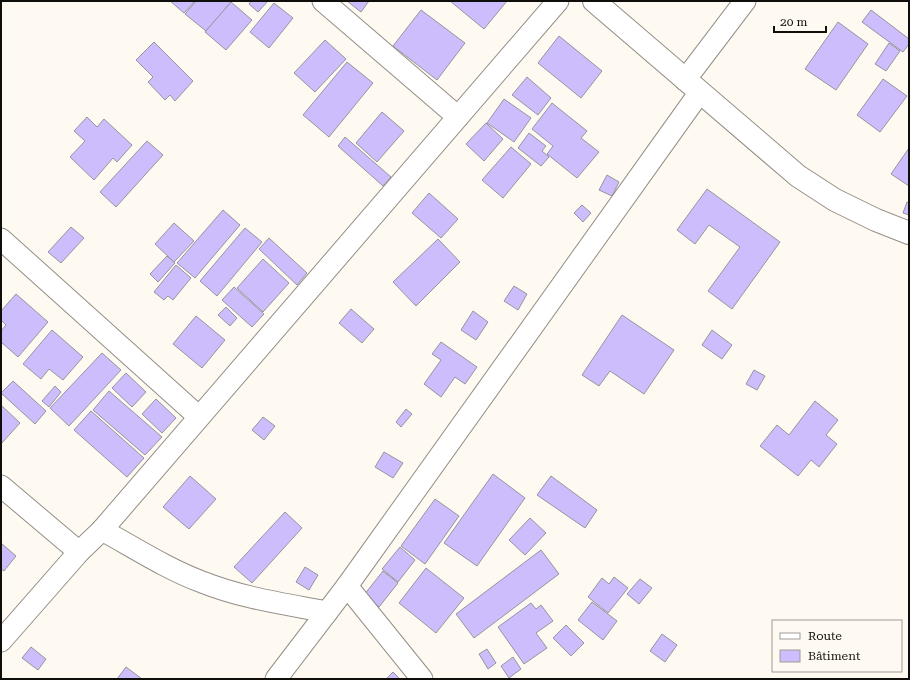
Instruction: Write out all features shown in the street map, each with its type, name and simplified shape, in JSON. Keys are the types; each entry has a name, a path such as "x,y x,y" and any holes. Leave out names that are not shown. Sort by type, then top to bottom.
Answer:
{"street":[{"path":"323,1 458,117"},
{"path":"1,641 79,552 102,530 558,1"},
{"path":"594,1 798,176 835,200 876,220 909,233"},
{"path":"276,679 346,586 693,86 745,1"},
{"path":"1,239 199,418"},
{"path":"1,486 79,552"},
{"path":"102,530 166,566 202,582 268,601 327,612"},
{"path":"346,586 422,679"}],"building":[{"path":"170,1 195,1 184,13"},
{"path":"196,1 232,1 206,31 185,14"},
{"path":"251,1 268,1 258,12 249,4"},
{"path":"347,1 369,1 361,12"},
{"path":"450,1 507,1 484,29"},
{"path":"231,2 252,20 226,50 205,32"},
{"path":"274,3 293,18 269,48 250,32"},
{"path":"421,10 465,43 437,80 393,46"},
{"path":"871,10 909,39 909,44 903,52 862,22"},
{"path":"838,22 868,44 836,90 805,69"},
{"path":"559,36 602,71 581,98 538,63"},
{"path":"325,40 346,59 315,92 294,73"},
{"path":"154,42 193,81 175,101 170,95 165,100 148,82 153,77 136,60"},
{"path":"889,43 900,51 886,71 875,64"},
{"path":"347,62 373,83 329,137 303,115"},
{"path":"527,77 551,98 538,115 512,95"},
{"path":"883,79 907,96 880,132 857,115"},
{"path":"504,99 531,118 514,142 487,123"},
{"path":"552,103 587,131 581,138 599,152 577,178 547,154 553,146 532,129"},
{"path":"382,112 404,131 377,162 356,143"},
{"path":"87,117 97,127 104,119 132,145 117,162 113,158 94,180 70,157 85,141 74,131"},
{"path":"486,123 503,139 484,161 466,144"},
{"path":"529,133 546,146 542,151 549,157 541,166 518,148"},
{"path":"345,137 391,177 383,186 338,146"},
{"path":"147,141 163,155 116,207 100,192"},
{"path":"511,147 531,164 503,198 482,180"},
{"path":"909,148 909,186 891,174"},
{"path":"607,175 619,182 612,196 599,190"},
{"path":"707,189 780,242 732,309 708,291 740,247 709,225 695,244 677,230"},
{"path":"429,193 458,219 441,238 412,213"},
{"path":"907,202 909,203 909,215 903,213"},
{"path":"582,205 591,213 583,222 574,213"},
{"path":"223,210 240,225 195,278 177,263"},
{"path":"174,223 194,241 174,262 155,244"},
{"path":"71,227 84,238 61,263 48,252"},
{"path":"245,228 262,242 217,296 200,281"},
{"path":"269,238 307,273 297,285 259,249"},
{"path":"438,239 460,262 416,306 393,282"},
{"path":"167,256 175,263 158,282 150,274"},
{"path":"263,259 289,283 263,312 237,288"},
{"path":"176,265 191,278 173,300 168,296 164,300 154,292"},
{"path":"514,286 527,294 518,310 504,301"},
{"path":"234,287 264,314 252,327 222,300"},
{"path":"16,294 48,322 18,357 1,342 1,331 6,325 1,320 1,311"},
{"path":"226,307 237,318 230,326 218,315"},
{"path":"351,309 374,329 362,343 339,323"},
{"path":"473,311 488,322 476,340 461,330"},
{"path":"622,315 674,350 644,394 610,371 599,386 582,375"},
{"path":"196,316 225,340 202,368 173,344"},
{"path":"52,330 83,357 63,380 49,369 41,379 23,364"},
{"path":"712,330 732,345 722,359 702,345"},
{"path":"441,342 477,367 465,384 455,377 441,397 424,384 441,360 432,354"},
{"path":"102,353 121,370 69,426 50,408"},
{"path":"754,370 765,376 757,390 746,384"},
{"path":"126,373 146,392 132,407 112,388"},
{"path":"13,381 46,411 35,424 1,393"},
{"path":"55,386 61,392 49,407 42,401"},
{"path":"109,391 162,437 145,455 93,410"},
{"path":"156,399 176,418 162,433 142,414"},
{"path":"815,401 838,420 826,435 837,444 819,467 811,460 798,476 760,446 777,425 789,435"},
{"path":"1,405 20,423 1,444"},
{"path":"406,409 412,414 401,427 396,422"},
{"path":"91,411 144,458 127,477 74,430"},
{"path":"263,417 275,426 264,440 252,430"},
{"path":"384,452 403,463 393,478 375,467"},
{"path":"493,474 525,498 477,566 444,543"},
{"path":"190,476 216,499 189,529 163,507"},
{"path":"551,476 597,510 585,528 537,495"},
{"path":"435,499 459,516 425,564 401,546"},
{"path":"285,512 302,528 252,583 234,567"},
{"path":"530,518 546,533 525,555 509,540"},
{"path":"1,543 16,556 4,571 1,569"},
{"path":"400,547 415,560 398,582 382,569"},
{"path":"541,550 559,574 474,638 456,614"},
{"path":"305,567 318,575 309,590 296,582"},
{"path":"426,568 464,598 436,633 399,603"},
{"path":"383,571 398,583 379,607 364,595"},
{"path":"614,577 628,588 608,613 588,597 602,578 609,584"},
{"path":"640,579 652,588 639,604 627,594"},
{"path":"592,602 617,621 603,640 578,620"},
{"path":"531,603 536,609 541,605 553,621 536,633 547,648 524,664 498,627"},
{"path":"566,625 584,643 571,656 553,638"},
{"path":"662,634 677,645 665,662 650,651"},
{"path":"31,647 46,659 38,670 22,658"},
{"path":"487,649 496,663 488,669 479,654"},
{"path":"513,657 521,669 509,678 501,666"},
{"path":"126,667 142,679 117,679"},
{"path":"393,672 400,679 386,679"}]}
